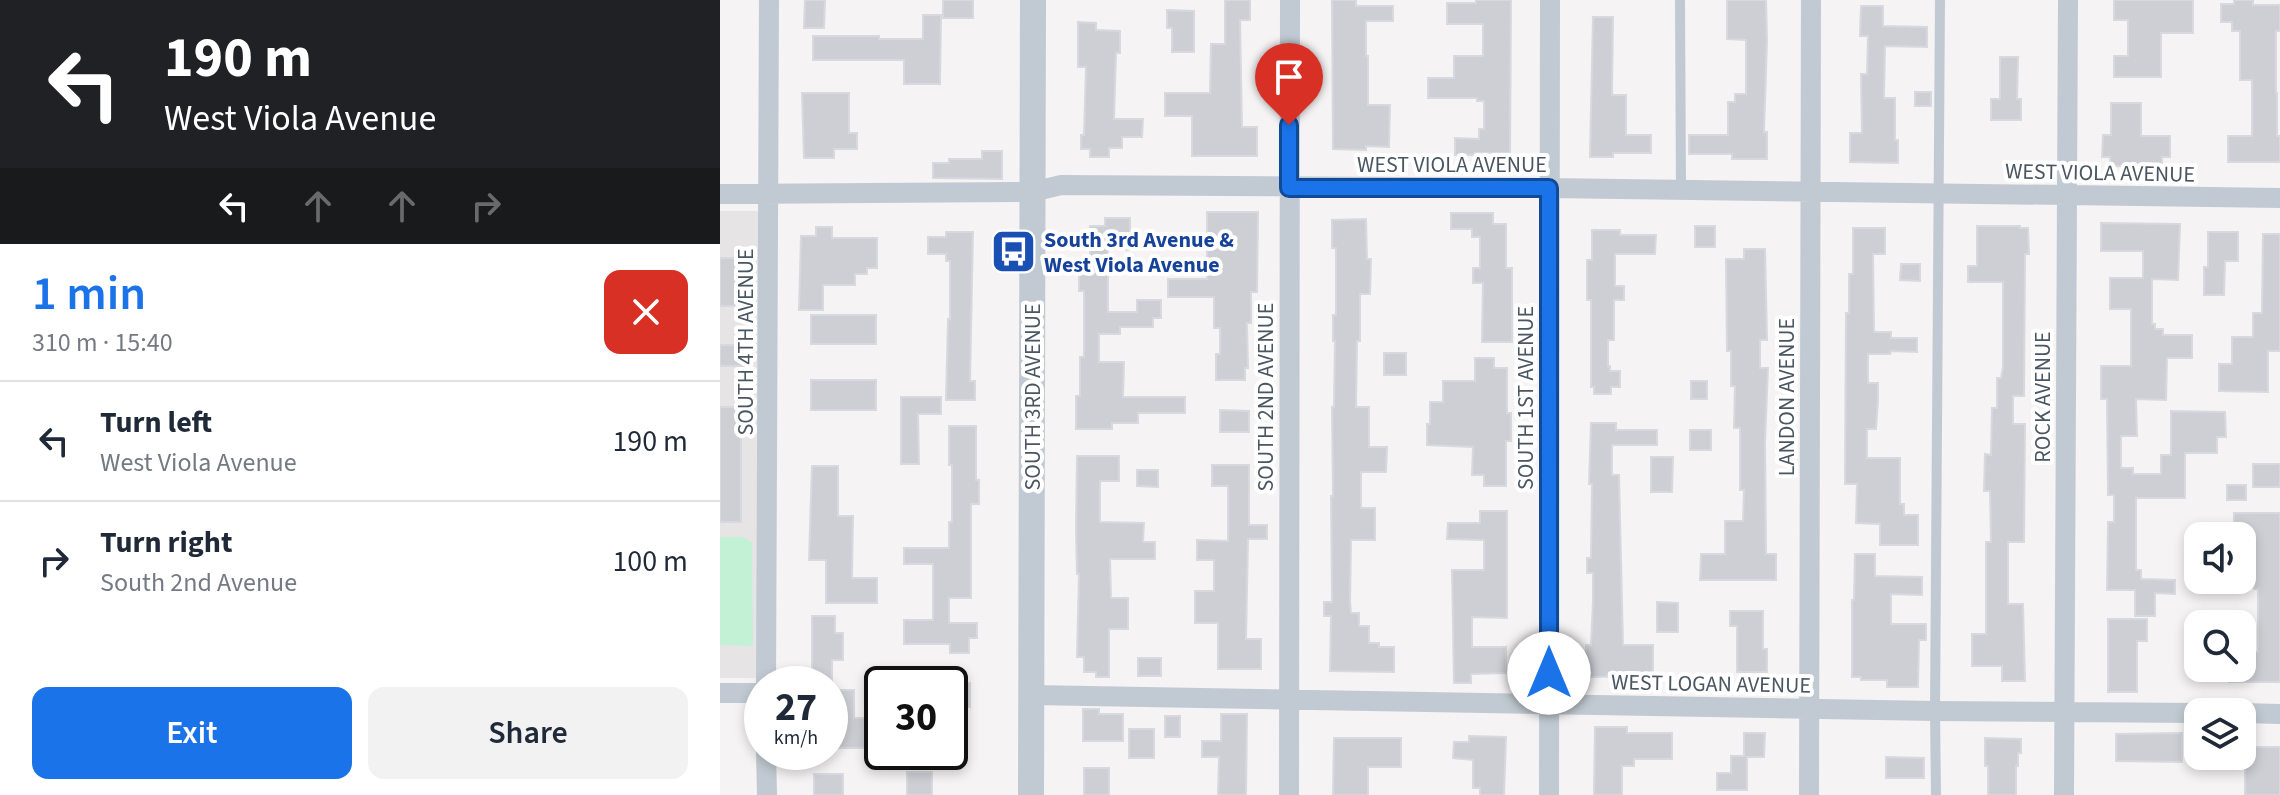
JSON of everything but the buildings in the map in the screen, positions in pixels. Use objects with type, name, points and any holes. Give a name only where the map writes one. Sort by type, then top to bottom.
[{"type":"street","name":"SOUTH 4TH AVENUE","points":[[766,666],[769,0]]},
{"type":"street","name":"SOUTH 3RD AVENUE","points":[[1031,795],[1033,0]]},
{"type":"street","name":"SOUTH 2ND AVENUE","points":[[1289,795],[1290,0]]},
{"type":"street","name":"SOUTH 1ST AVENUE","points":[[1549,795],[1550,0]]},
{"type":"street","name":"LANDON AVENUE","points":[[1809,795],[1811,0]]},
{"type":"street","name":"ROCK AVENUE","points":[[2064,795],[2068,0]]},
{"type":"street","name":"WEST VIOLA AVENUE","points":[[720,194],[1032,192],[1061,185],[2280,198]]},
{"type":"street","points":[[720,693],[744,693]]},
{"type":"street","name":"WEST LOGAN AVENUE","points":[[1032,695],[2184,713]]},
{"type":"street","points":[[2256,713],[2280,714]]},
{"type":"street","points":[[766,770],[767,795]]},
{"type":"lane","points":[[1680,0],[1681,190]]},
{"type":"lane","points":[[1936,795],[1940,0]]},
{"type":"shaded area","points":[[720,211],[759,211],[759,666],[744,666],[744,678],[720,678]]},
{"type":"green space","points":[[720,537],[743,537],[752,542],[753,646],[720,645]]},
{"type":"place","name":"South 3rd Avenue & West Viola Avenue","points":[[1013,252]]},
{"type":"route","points":[[1289,125],[1289,188],[1549,188],[1549,673]]}]
